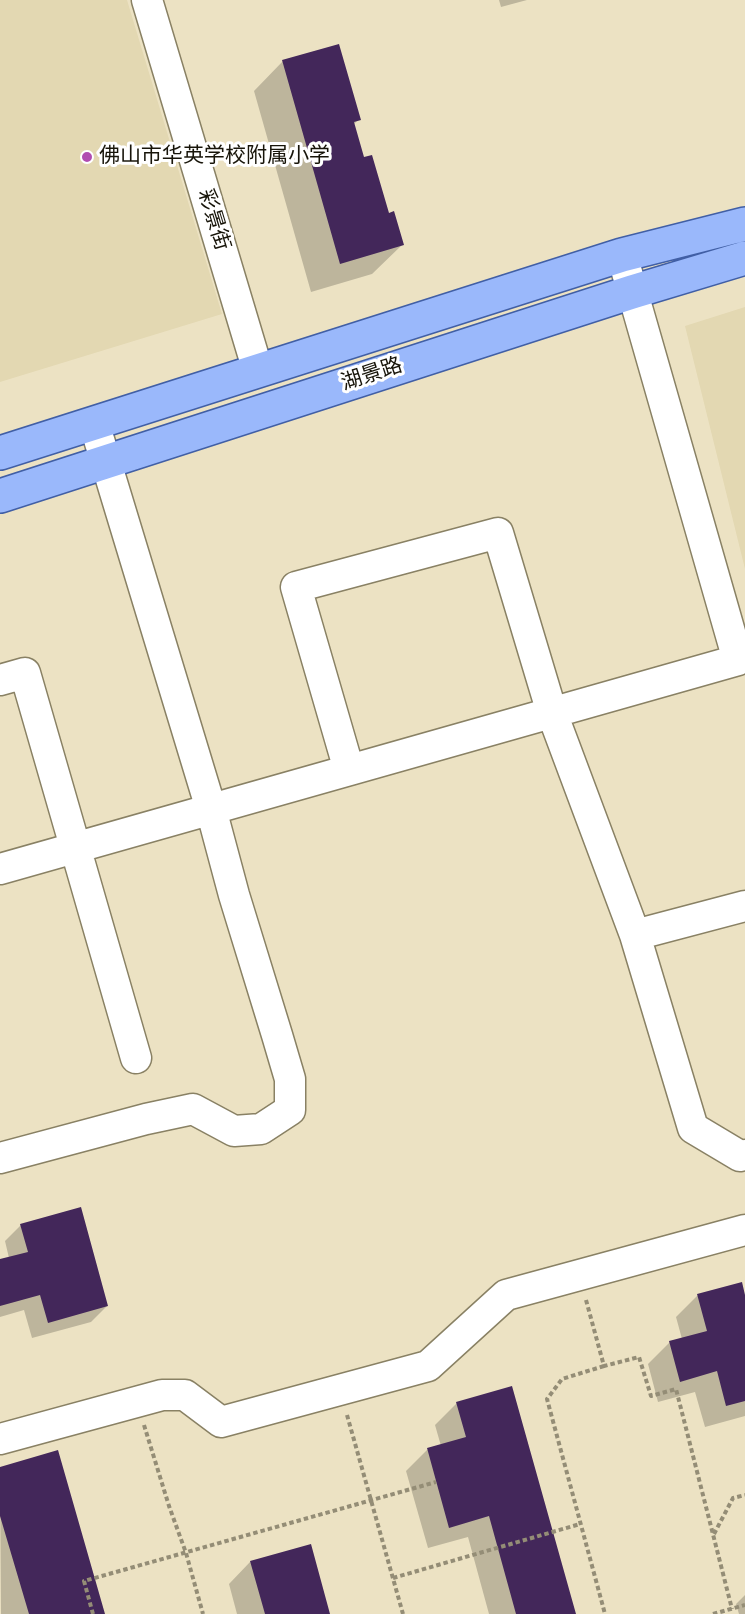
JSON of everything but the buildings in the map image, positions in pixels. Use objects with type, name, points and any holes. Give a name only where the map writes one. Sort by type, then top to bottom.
[{"type":"main road","name":"湖景路","points":[[0,453],[622,255],[745,224]]},
{"type":"main road","name":"湖景路","points":[[0,496],[632,292],[745,258]]},
{"type":"street","name":"彩景街","points":[[147,0],[258,371]]},
{"type":"street","points":[[0,869],[742,660],[622,255]]},
{"type":"street","points":[[0,1158],[193,1108],[234,1131],[261,1129],[291,1110],[290,1079],[234,895],[212,809],[94,423]]},
{"type":"street","points":[[349,770],[296,586],[498,533],[552,713],[635,935],[693,1128],[740,1156],[745,1155]]},
{"type":"street","points":[[0,680],[25,673],[136,1058]]},
{"type":"street","points":[[635,935],[745,906]]},
{"type":"street","points":[[0,1439],[162,1395],[185,1395],[221,1422],[428,1366],[506,1295],[745,1230]]},
{"type":"path","points":[[579,1275],[604,1366]]},
{"type":"path","points":[[605,1614],[547,1399],[562,1379],[639,1357],[651,1396],[676,1389],[732,1608]]},
{"type":"path","points":[[339,1389],[403,1614]]},
{"type":"path","points":[[137,1401],[186,1553],[203,1614]]},
{"type":"path","points":[[93,1614],[84,1581],[436,1482]]},
{"type":"path","points":[[713,1535],[733,1498],[745,1495]]},
{"type":"path","points":[[393,1578],[580,1524]]},
{"type":"path","points":[[713,1614],[745,1605]]},
{"type":"shaded area","name":"佛山市华英学校附属小学","points":[[0,0],[127,0],[222,314],[0,382]]},
{"type":"shaded area","points":[[745,307],[745,569],[685,326]]},
{"type":"place","name":"佛山市华英学校附属小学","points":[[87,157]]}]
